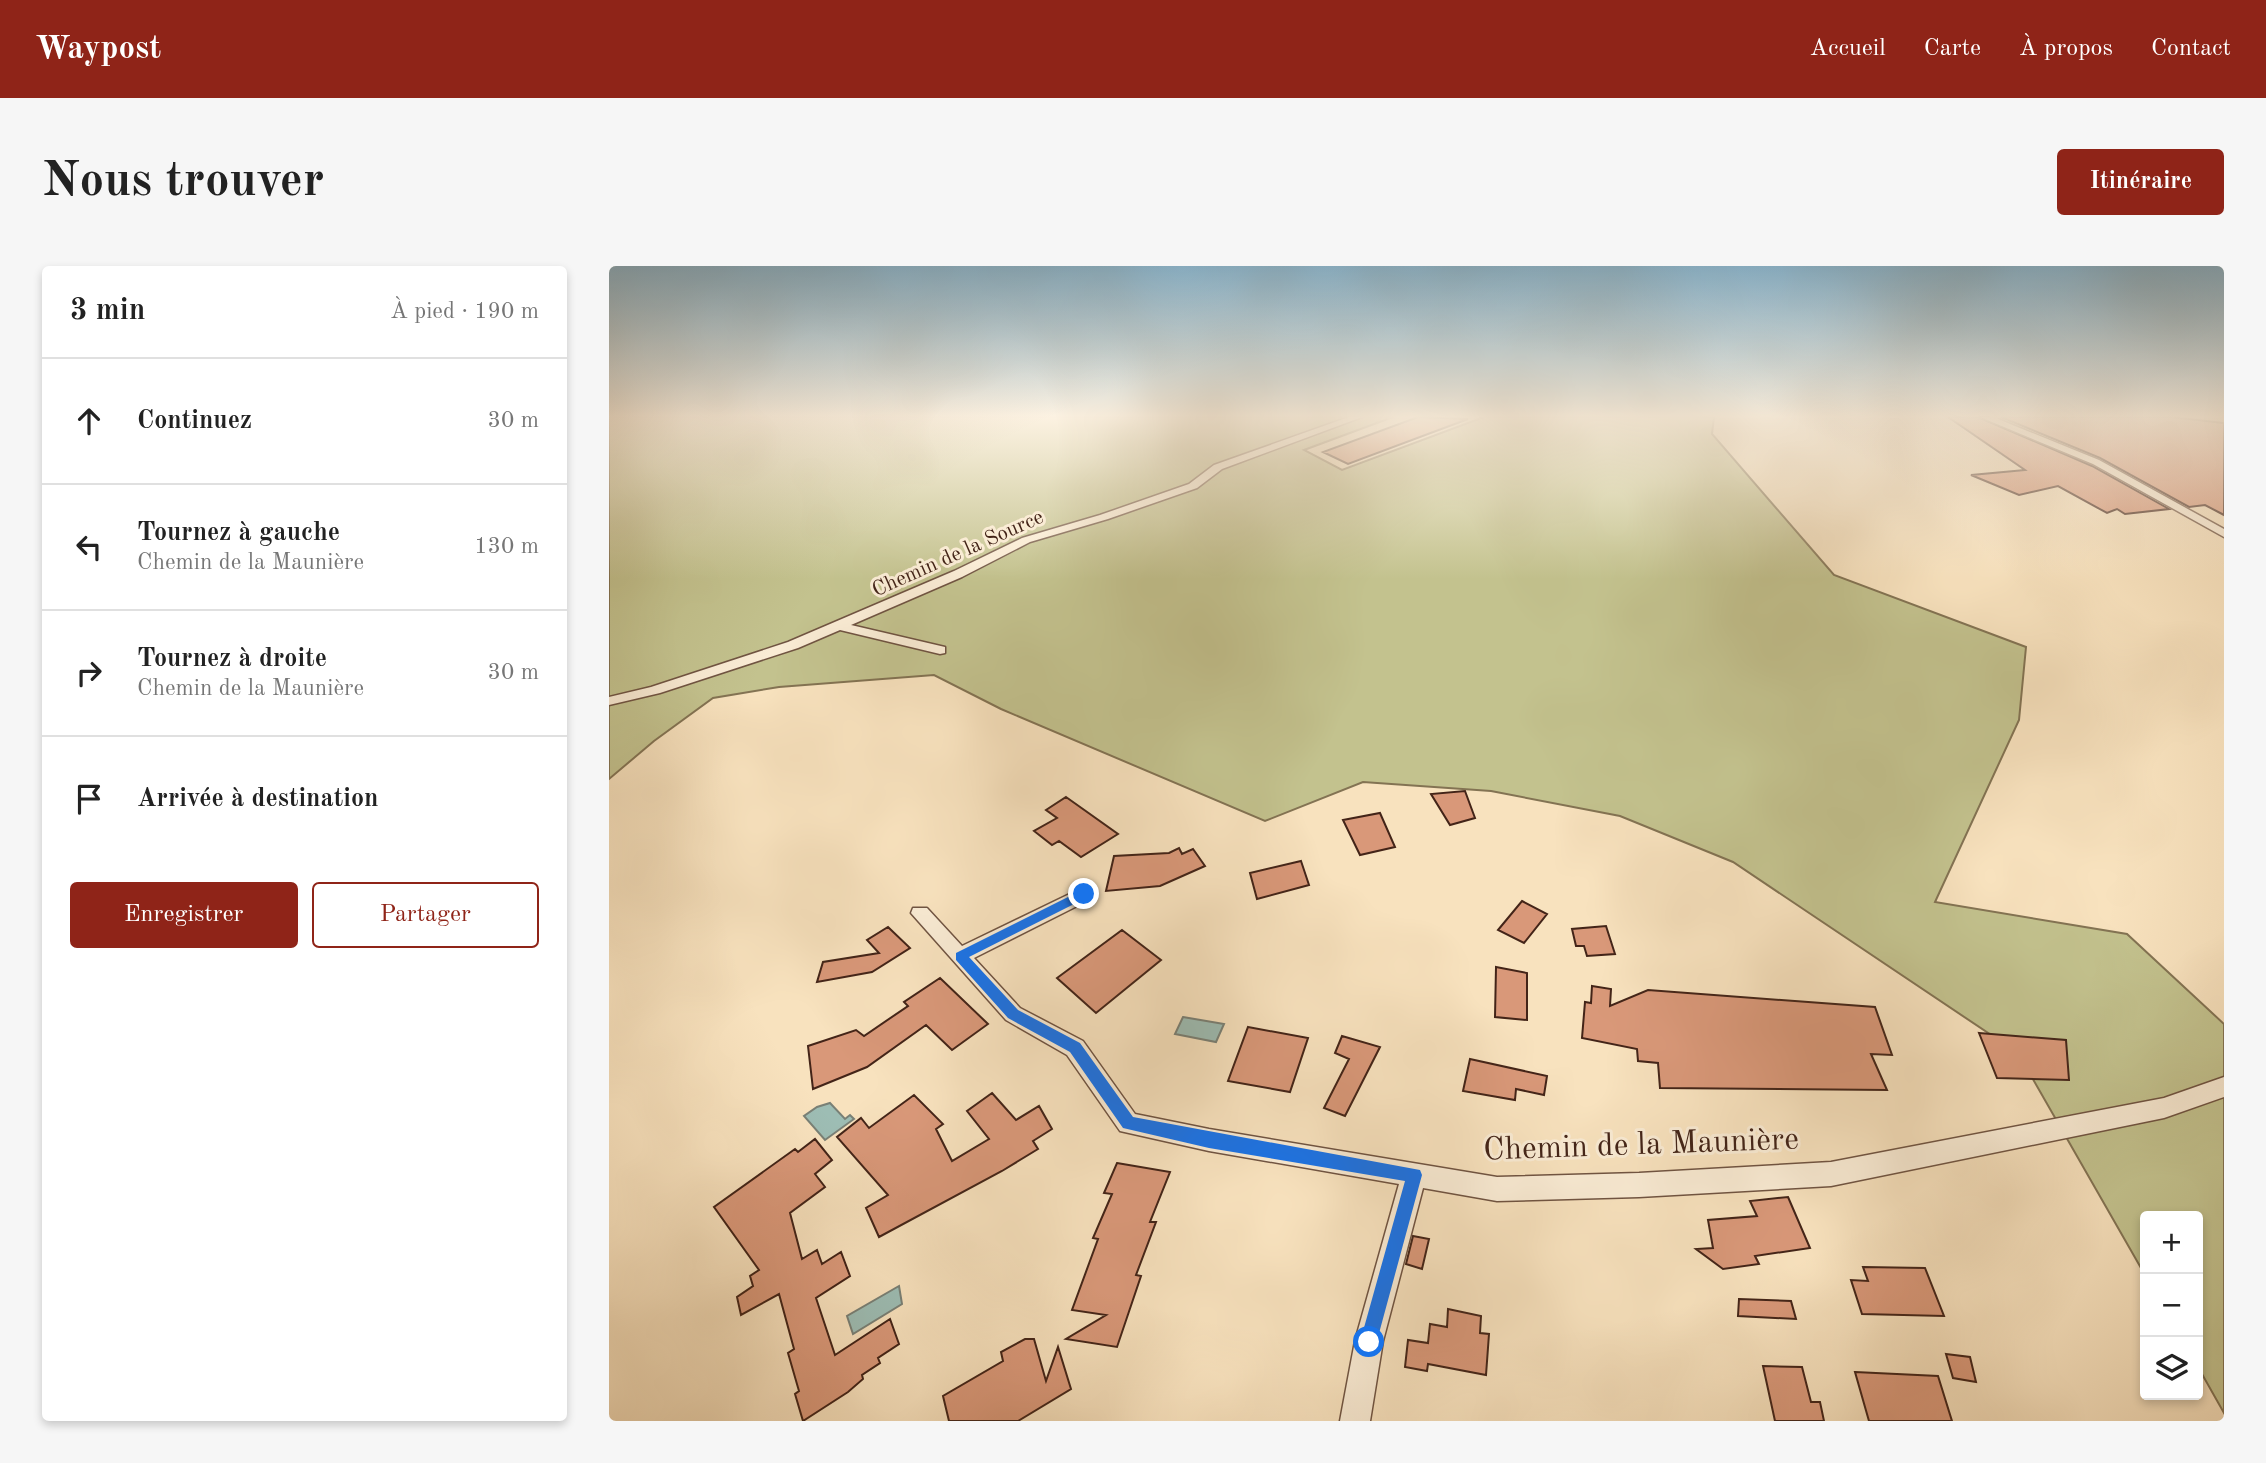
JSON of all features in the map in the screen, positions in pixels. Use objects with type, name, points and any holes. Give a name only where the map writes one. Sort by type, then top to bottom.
[{"type":"street","name":"Chemin de la Source","points":[[609,701],[655,690],[793,645],[841,626],[1025,541],[1104,517],[1193,485],[1213,471]]},
{"type":"street","points":[[2112,471],[2224,534]]},
{"type":"street","points":[[841,626],[940,650]]},
{"type":"street","points":[[960,956],[1084,894]]},
{"type":"street","name":"Chemin de la Maunière","points":[[920,913],[1013,1014],[1075,1048],[1128,1123],[1209,1140],[1497,1189],[1639,1185],[1831,1174],[2164,1108],[2224,1087]]},
{"type":"street","points":[[1355,1421],[1369,1342],[1414,1175]]},
{"type":"shaded area","points":[[609,471],[1744,471],[1834,575],[2026,647],[2019,720],[1935,902],[2127,934],[2224,1024],[2224,1413],[2203,1376],[2203,1211],[2140,1211],[2140,1266],[2018,1053],[1733,862],[1620,816],[1491,791],[1363,782],[1265,821],[1001,709],[934,675],[779,687],[713,698],[654,741],[609,779]]},
{"type":"water","points":[[1183,1017],[1224,1024],[1216,1042],[1175,1034]]},
{"type":"water","points":[[830,1103],[845,1119],[850,1115],[854,1119],[825,1140],[804,1116],[817,1107]]},
{"type":"water","points":[[899,1286],[902,1304],[853,1334],[847,1316]]},
{"type":"building","points":[[2015,471],[2101,471],[2169,509],[2125,514],[2117,509],[2107,513],[2058,486],[2019,495],[1971,475]]},
{"type":"building","points":[[2123,471],[2224,471],[2224,515],[2205,505],[2189,507]]},
{"type":"building","points":[[1465,791],[1475,818],[1450,825],[1431,794]]},
{"type":"building","points":[[1066,797],[1118,834],[1081,857],[1059,841],[1052,845],[1034,831],[1057,818],[1046,810]]},
{"type":"building","points":[[1380,813],[1395,847],[1360,855],[1343,820]]},
{"type":"building","points":[[1179,848],[1182,854],[1193,849],[1205,866],[1160,886],[1106,891],[1114,856],[1169,853]]},
{"type":"building","points":[[1301,861],[1309,885],[1257,899],[1250,873]]},
{"type":"building","points":[[1522,901],[1547,914],[1524,943],[1498,930]]},
{"type":"building","points":[[1606,926],[1615,954],[1587,956],[1584,946],[1576,946],[1572,929]]},
{"type":"building","points":[[888,927],[910,948],[872,972],[817,982],[823,962],[879,953],[867,940]]},
{"type":"building","points":[[1122,930],[1161,960],[1096,1013],[1057,978]]},
{"type":"building","points":[[1496,967],[1527,973],[1527,1020],[1495,1017]]},
{"type":"building","points":[[940,978],[988,1024],[952,1050],[926,1025],[867,1067],[813,1089],[808,1046],[856,1030],[864,1036],[908,1006],[904,1002]]},
{"type":"building","points":[[1592,986],[1611,989],[1610,1006],[1648,990],[1875,1007],[1892,1055],[1871,1054],[1887,1090],[1660,1088],[1658,1063],[1638,1061],[1637,1049],[1582,1038],[1585,1002],[1591,1003]]},
{"type":"building","points":[[1248,1027],[1308,1038],[1290,1092],[1228,1081]]},
{"type":"building","points":[[1979,1033],[2066,1040],[2069,1080],[1997,1078]]},
{"type":"building","points":[[1342,1036],[1380,1047],[1345,1116],[1324,1108],[1349,1059],[1335,1053]]},
{"type":"building","points":[[1470,1059],[1547,1076],[1544,1095],[1516,1089],[1515,1100],[1463,1091]]},
{"type":"building","points":[[992,1093],[1016,1120],[1039,1106],[1052,1129],[1033,1141],[1038,1149],[879,1237],[866,1208],[888,1195],[837,1137],[861,1118],[869,1128],[914,1095],[943,1124],[936,1129],[952,1161],[989,1139],[967,1111]]},
{"type":"building","points":[[815,1139],[832,1160],[815,1174],[825,1187],[790,1213],[802,1259],[817,1250],[822,1264],[841,1252],[850,1276],[816,1298],[835,1355],[890,1319],[899,1344],[878,1358],[880,1363],[862,1375],[863,1379],[848,1392],[803,1421],[795,1394],[799,1391],[788,1353],[794,1349],[779,1294],[741,1315],[737,1297],[753,1286],[750,1276],[759,1270],[714,1207],[795,1149],[798,1152]]},
{"type":"building","points":[[1117,1163],[1170,1172],[1150,1222],[1156,1222],[1136,1275],[1141,1276],[1117,1347],[1066,1339],[1106,1315],[1072,1310],[1098,1239],[1093,1238],[1112,1194],[1104,1193]]},
{"type":"building","points":[[1788,1197],[1810,1248],[1755,1256],[1759,1264],[1723,1269],[1696,1249],[1713,1248],[1708,1220],[1757,1216],[1750,1201]]},
{"type":"building","points":[[1413,1236],[1429,1239],[1422,1269],[1406,1264]]},
{"type":"building","points":[[1863,1267],[1925,1268],[1944,1316],[1862,1314],[1851,1280],[1868,1281]]},
{"type":"building","points":[[1739,1299],[1791,1301],[1796,1319],[1738,1316]]},
{"type":"building","points":[[1448,1309],[1481,1316],[1480,1333],[1489,1334],[1486,1375],[1428,1364],[1427,1371],[1405,1367],[1408,1340],[1428,1343],[1430,1324],[1447,1327]]},
{"type":"building","points":[[1025,1339],[1034,1339],[1046,1381],[1058,1347],[1071,1389],[1018,1421],[949,1421],[943,1396],[1003,1361],[1001,1352]]},
{"type":"building","points":[[1946,1354],[1970,1357],[1976,1382],[1953,1378]]},
{"type":"building","points":[[1763,1366],[1802,1367],[1811,1402],[1820,1402],[1824,1421],[1775,1421]]},
{"type":"building","points":[[1855,1372],[1938,1376],[1952,1421],[1869,1421]]},
{"type":"route","points":[[1084,894],[960,956],[1013,1014],[1075,1048],[1128,1123],[1209,1140],[1414,1175],[1369,1342]]}]
